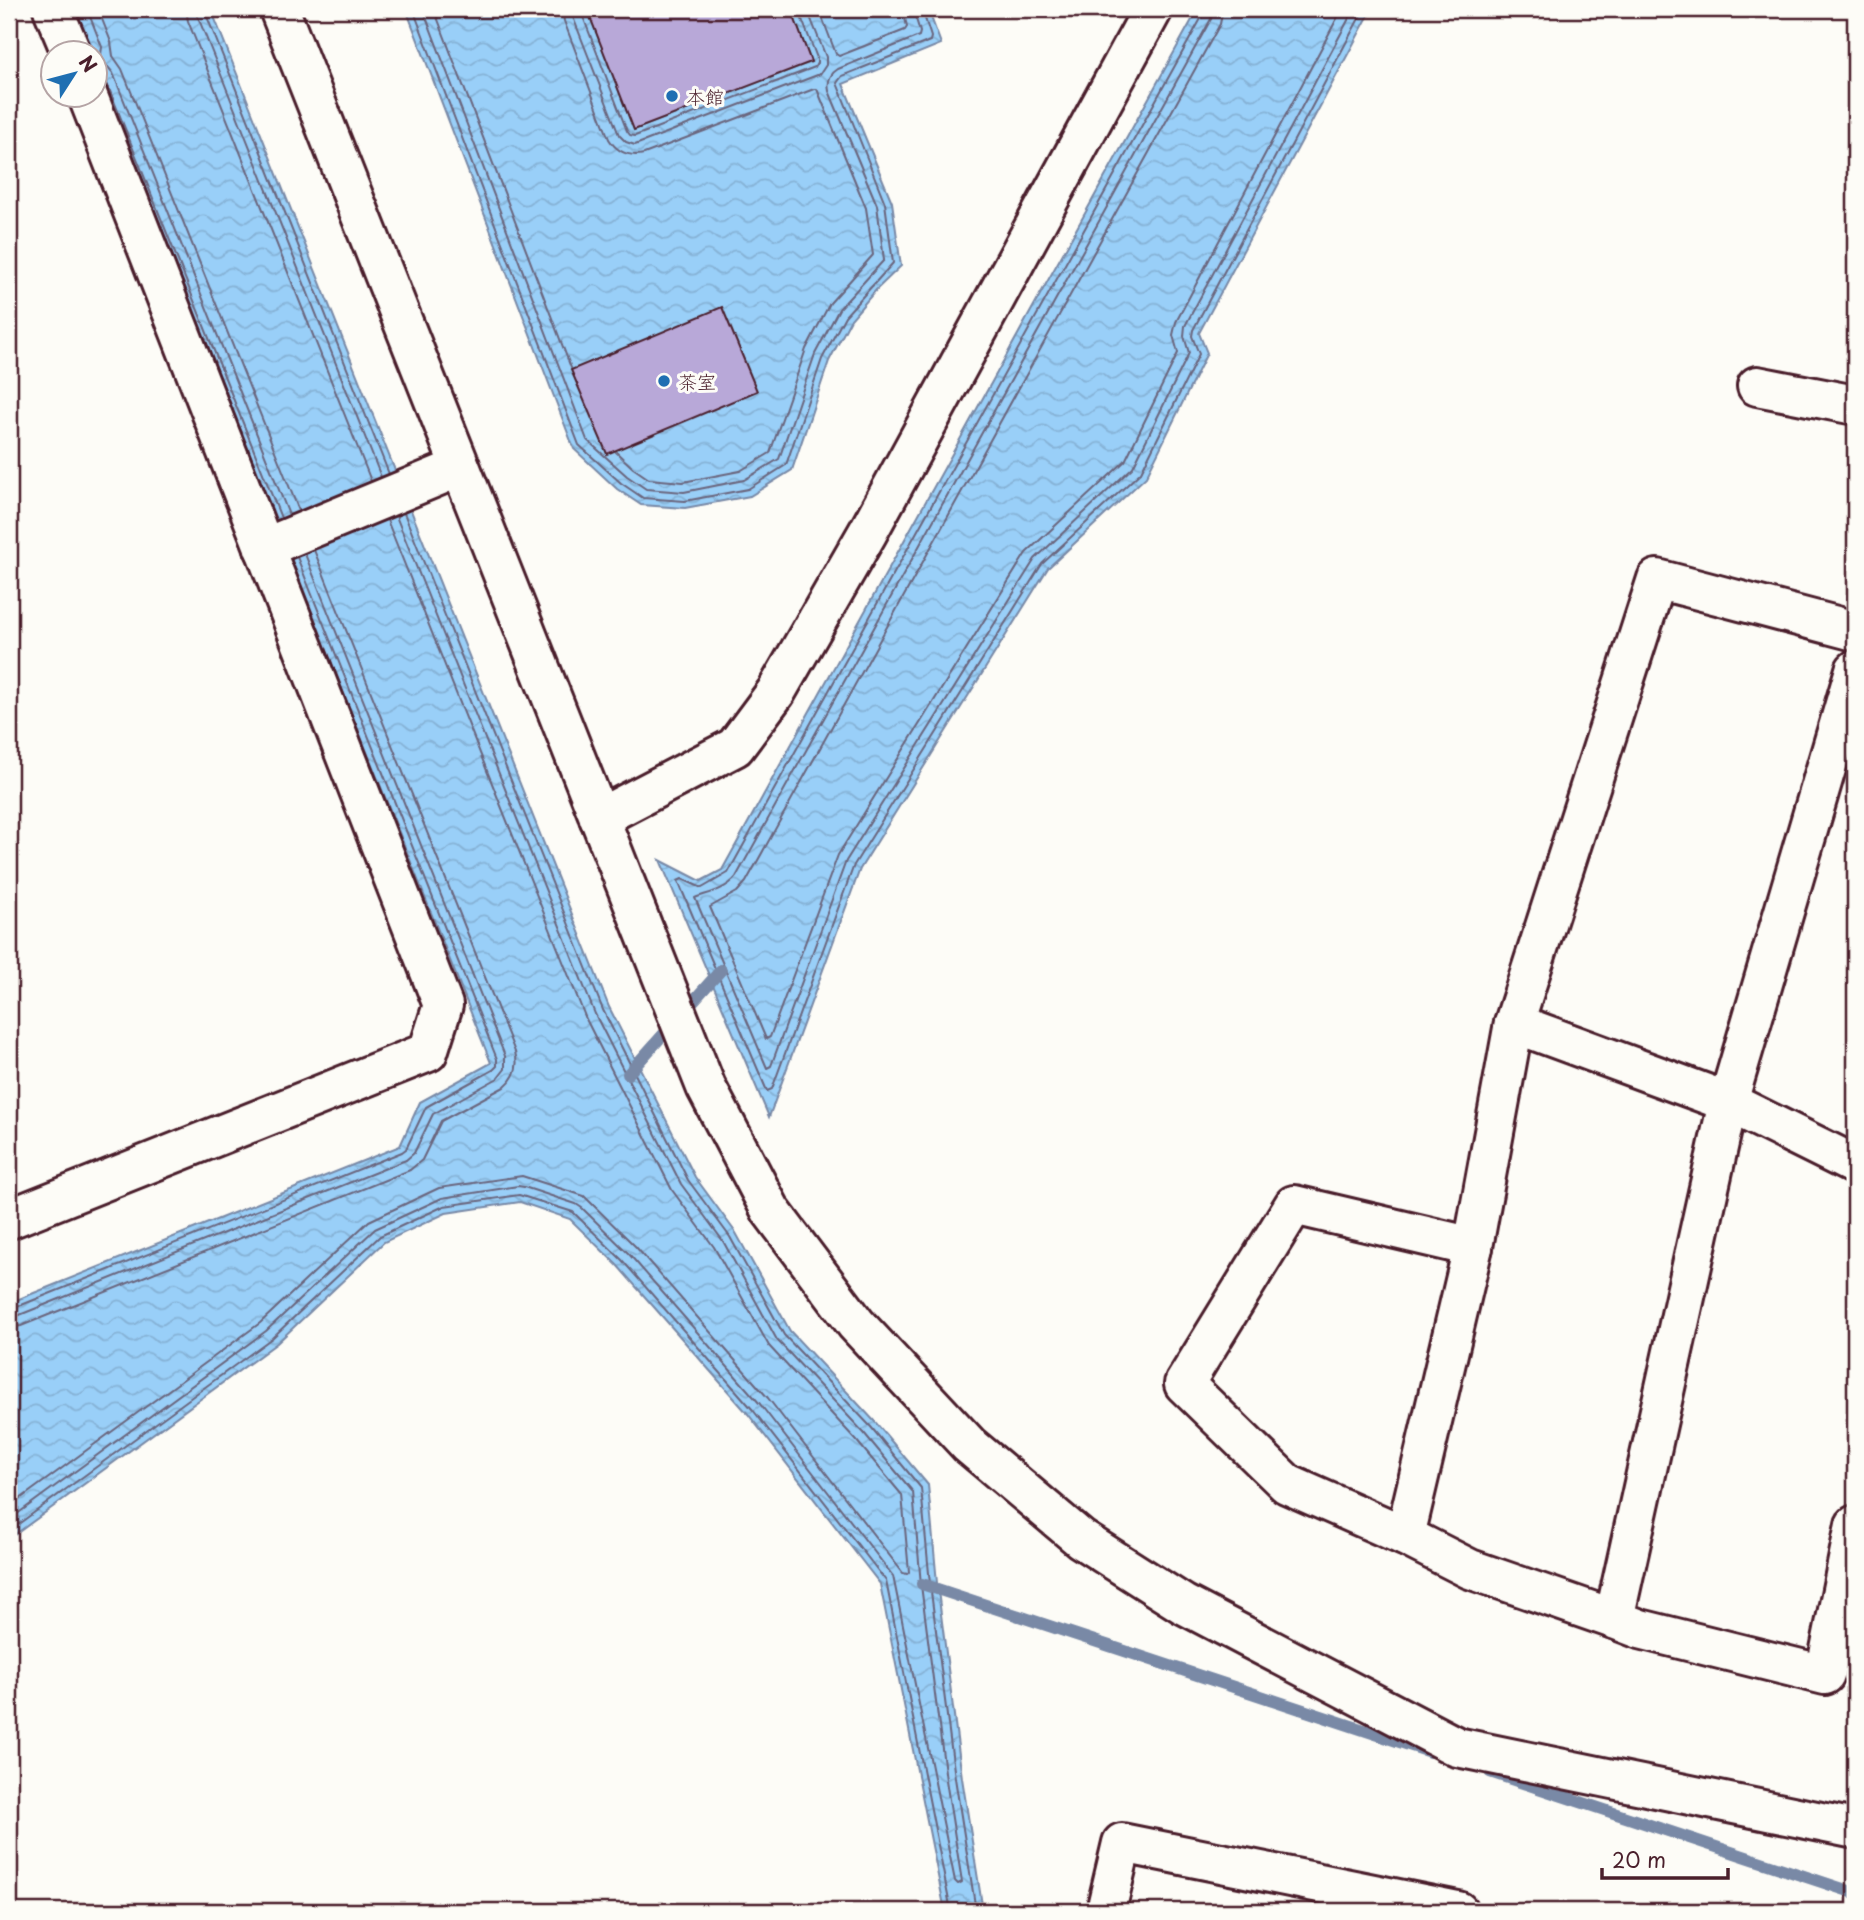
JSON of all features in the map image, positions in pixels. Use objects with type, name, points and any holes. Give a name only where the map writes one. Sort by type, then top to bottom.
[{"type":"street","points":[[53,9],[65,38]]},
{"type":"street","points":[[279,9],[706,1087],[771,1211],[856,1324],[969,1445],[1080,1539],[1183,1604],[1457,1747],[1855,1829]]},
{"type":"street","points":[[599,818],[735,747],[776,692],[868,532],[1153,9]]},
{"type":"street","points":[[9,1219],[428,1052],[443,1005],[92,108]]},
{"type":"street","points":[[1757,386],[1855,405]]},
{"type":"street","points":[[264,548],[460,467]]},
{"type":"street","points":[[1405,1536],[1474,1247],[1514,1023],[1657,579],[1855,631]]},
{"type":"street","points":[[1614,1619],[1728,1102],[1855,670]]},
{"type":"street","points":[[1514,1023],[1728,1102],[1855,1165]]},
{"type":"street","points":[[1474,1247],[1294,1205],[1184,1384],[1287,1484],[1405,1536],[1470,1569],[1640,1629],[1825,1675],[1855,1525]]},
{"type":"street","points":[[1106,1911],[1122,1843],[1458,1911]]},
{"type":"water","points":[[70,9],[211,9],[609,1007],[695,1177],[736,1233],[790,1331],[876,1423],[928,1485],[937,1583],[962,1778],[983,1911],[945,1911],[880,1584],[748,1414],[617,1265],[570,1219],[520,1202],[446,1213],[384,1242],[277,1343],[9,1539],[9,1303],[400,1146],[420,1102],[491,1063],[108,103],[108,38],[81,38]]},
{"type":"water","points":[[406,9],[587,9],[634,130],[811,62],[791,9],[928,9],[941,44],[843,84],[892,202],[901,266],[851,319],[829,361],[792,470],[750,496],[685,508],[641,505],[617,489],[574,449]]},
{"type":"water","points":[[1198,9],[1372,9],[1199,333],[1207,353],[1146,477],[1048,568],[860,869],[769,1117],[660,860],[701,881],[722,870]]},
{"type":"building","name":"本館","points":[[587,9],[791,9],[811,62],[634,130]]},
{"type":"building","name":"茶室","points":[[722,307],[757,391],[607,454],[571,370]]},
{"type":"waterway","points":[[628,1074],[721,970]]},
{"type":"waterway","points":[[922,1584],[1430,1752]]},
{"type":"waterway","points":[[1490,1772],[1855,1893]]},
{"type":"place","name":"本館","points":[[672,96]]},
{"type":"place","name":"茶室","points":[[664,381]]}]
